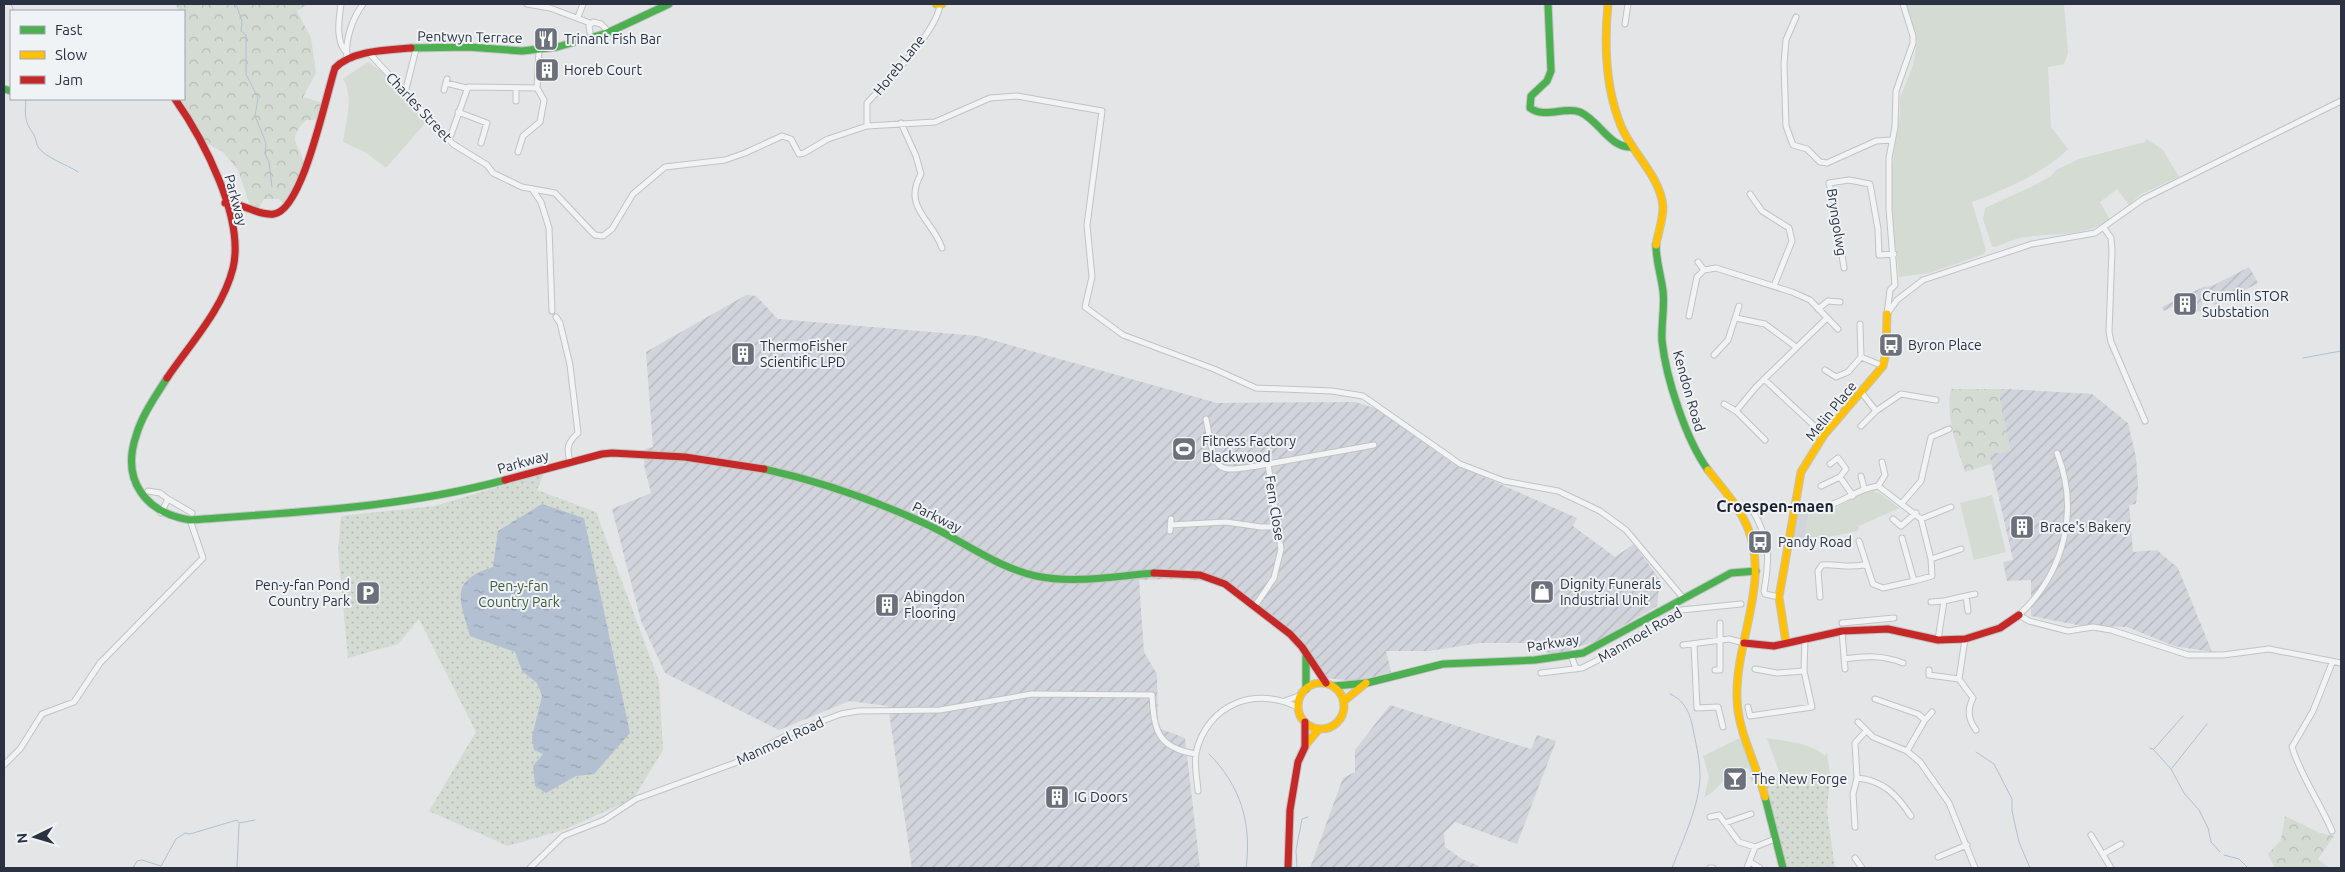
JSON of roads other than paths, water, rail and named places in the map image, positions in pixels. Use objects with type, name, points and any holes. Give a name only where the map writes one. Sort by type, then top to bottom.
[{"type":"street","points":[[341,4],[340,41],[347,56]]},
{"type":"street","points":[[225,203],[236,203],[273,215],[286,209],[300,187],[335,68],[347,56],[353,24],[363,4]]},
{"type":"street","points":[[527,4],[578,17],[590,23],[601,24],[609,32]]},
{"type":"street","points":[[578,17],[583,4]]},
{"type":"street","name":"Pentwyn Terrace","points":[[347,56],[416,49],[469,47],[539,50],[591,39],[633,24],[669,4]]},
{"type":"street","name":"Horeb Lane","points":[[867,126],[867,103],[915,50],[937,14],[939,4]]},
{"type":"street","points":[[1548,4],[1551,71],[1547,81],[1531,96],[1530,108],[1537,113],[1576,110],[1594,121],[1620,146],[1627,149],[1632,147]]},
{"type":"street","name":"Kendon Road","points":[[1608,4],[1605,36],[1613,105],[1632,147],[1651,174],[1662,202],[1662,223],[1656,247],[1663,292],[1663,344],[1669,369],[1690,439],[1700,460],[1733,500],[1747,523],[1752,540],[1756,571],[1752,610],[1744,642],[1737,688],[1738,713],[1744,736],[1760,778],[1783,868]]},
{"type":"street","points":[[1625,24],[1628,4]]},
{"type":"street","points":[[1903,4],[1913,36],[1913,43],[1902,78],[1896,90],[1896,113],[1892,140],[1889,189],[1895,285],[1899,289],[1907,290]]},
{"type":"street","points":[[1796,17],[1786,40],[1784,64],[1786,126],[1793,145],[1806,149],[1820,162],[1827,163],[1876,141],[1892,140]]},
{"type":"street","points":[[590,23],[591,39]]},
{"type":"street","points":[[405,93],[416,49]]},
{"type":"street","points":[[518,152],[523,136],[540,122],[544,100],[537,88],[539,50]]},
{"type":"street","name":"Charles Street","points":[[370,54],[453,144],[487,165],[493,173],[522,187],[555,192],[596,235],[603,236],[612,229],[633,194],[665,167],[725,160],[782,136],[790,139],[799,154],[804,153],[828,139],[867,126]]},
{"type":"street","points":[[444,90],[446,81],[466,88],[475,86],[537,88]]},
{"type":"street","points":[[451,135],[466,88]]},
{"type":"street","points":[[516,88],[516,101]]},
{"type":"street","points":[[867,126],[935,122],[990,98],[1017,96],[1102,111],[1087,225],[1092,276],[1085,308],[1123,335],[1214,369],[1256,388],[1332,391],[1363,396],[1460,464],[1504,481],[1558,491],[1600,511],[1626,530],[1684,599]]},
{"type":"street","name":"Parkway","points":[[176,100],[202,140],[216,172],[234,246],[230,279],[219,301],[146,411],[134,446],[132,470],[135,482],[147,502],[161,513],[191,517],[330,510],[402,502],[477,488],[570,461],[602,454],[623,452],[725,461],[799,476],[859,495],[928,525],[1013,570],[1065,582],[1163,573],[1205,576],[1224,583],[1284,629],[1302,648],[1306,656],[1330,685]]},
{"type":"street","points":[[1887,314],[1907,290],[1923,280],[2032,244],[2095,233],[2143,199],[2341,100]]},
{"type":"street","points":[[458,112],[488,123],[481,143]]},
{"type":"street","points":[[901,123],[916,156],[921,174],[914,186],[914,193],[926,224],[935,234],[942,248]]},
{"type":"street","name":"Bryngolwg","points":[[1844,268],[1834,202],[1829,183],[1849,180],[1870,184],[1878,229],[1879,255],[1894,254]]},
{"type":"street","points":[[532,188],[542,202],[548,228],[552,310]]},
{"type":"street","points":[[1750,194],[1762,211],[1789,228],[1792,241],[1774,286]]},
{"type":"street","points":[[2104,228],[2111,238],[2112,250],[2109,332],[2111,342],[2145,422]]},
{"type":"street","points":[[1698,262],[1704,270]]},
{"type":"street","points":[[1689,316],[1697,277],[1704,270],[1716,268],[1774,286],[1810,300],[1838,328]]},
{"type":"street","points":[[1861,357],[1883,366],[1886,353],[1890,290],[1895,285]]},
{"type":"street","points":[[1818,308],[1828,301],[1840,302]]},
{"type":"street","points":[[1714,355],[1728,340],[1739,306]]},
{"type":"street","points":[[556,318],[560,323],[570,365],[578,433],[569,441],[567,448],[570,461]]},
{"type":"street","points":[[1736,318],[1765,324],[1796,348]]},
{"type":"street","points":[[1736,411],[1764,379],[1828,318]]},
{"type":"street","points":[[1825,370],[1836,377],[1848,372],[1861,357],[1860,324]]},
{"type":"street","name":"Melin Place","points":[[1786,643],[1779,598],[1801,472],[1824,435],[1862,393],[1883,366]]},
{"type":"street","points":[[1764,379],[1824,435]]},
{"type":"street","points":[[1862,393],[1876,411]]},
{"type":"street","points":[[1861,426],[1876,411],[1901,394],[1936,400]]},
{"type":"street","points":[[1724,404],[1736,411],[1766,440]]},
{"type":"street","name":"Fern Close","points":[[1206,419],[1214,457],[1220,467],[1230,470],[1374,445]]},
{"type":"street","points":[[1902,503],[1921,481],[1931,437],[1949,429]]},
{"type":"street","points":[[1851,626],[1888,629],[1938,640],[1965,639],[2000,628],[2019,615],[2035,600],[2062,553],[2068,521],[2066,488],[2057,453]]},
{"type":"street","points":[[1821,486],[1840,477],[1846,469],[1838,458],[1830,464]]},
{"type":"street","points":[[1878,486],[1884,475],[1882,462]]},
{"type":"street","name":"Fern Close","points":[[1255,606],[1274,578],[1281,549],[1268,464]]},
{"type":"street","points":[[1861,476],[1864,488]]},
{"type":"street","points":[[1840,477],[1853,496]]},
{"type":"street","points":[[1795,504],[1825,507],[1853,496],[1864,488],[1878,486],[1916,513],[1921,519],[1931,558],[1932,576],[1883,588],[1877,587],[1873,584],[1859,542]]},
{"type":"street","points":[[4,764],[20,749],[42,714],[74,702],[100,663],[203,558],[191,517],[160,493],[148,490]]},
{"type":"street","points":[[161,513],[168,499]]},
{"type":"street","points":[[1921,519],[1951,507]]},
{"type":"street","points":[[1753,511],[1767,541],[1769,562],[1764,591],[1765,594],[1779,598]]},
{"type":"street","points":[[1893,520],[1901,526],[1916,513]]},
{"type":"street","points":[[1170,525],[1226,522],[1261,527],[1279,527]]},
{"type":"street","points":[[1902,538],[1914,581]]},
{"type":"street","points":[[1931,558],[1960,549]]},
{"type":"street","points":[[1819,559],[1822,565]]},
{"type":"street","points":[[1822,565],[1832,564],[1848,568],[1866,566]]},
{"type":"street","points":[[1820,597],[1818,571],[1822,565]]},
{"type":"street","name":"Parkway","points":[[1367,683],[1442,664],[1535,660],[1584,653],[1731,573],[1756,571]]},
{"type":"street","points":[[1931,602],[1974,594]]},
{"type":"street","points":[[1966,596],[1968,611]]},
{"type":"street","points":[[1938,640],[1944,601]]},
{"type":"street","name":"Manmoel Road","points":[[1541,673],[1576,669],[1596,661],[1681,610],[1741,604]]},
{"type":"street","points":[[2019,615],[2029,622],[2068,631],[2093,627],[2111,630],[2188,655],[2223,655],[2269,649],[2332,663],[2341,663]]},
{"type":"street","points":[[1886,618],[1888,629]]},
{"type":"street","points":[[1683,645],[1729,639],[1774,646],[1805,639],[1842,627],[1894,618]]},
{"type":"street","points":[[1715,670],[1720,670],[1720,623]]},
{"type":"street","points":[[1842,627],[1845,669]]},
{"type":"street","points":[[1748,707],[1749,718],[1815,707],[1804,671],[1805,639]]},
{"type":"street","points":[[1959,679],[1965,639]]},
{"type":"street","points":[[1694,644],[1697,708],[1718,706],[1722,727]]},
{"type":"street","points":[[1571,655],[1576,669]]},
{"type":"street","points":[[1299,708],[1303,692],[1306,656]]},
{"type":"street","points":[[1844,659],[1868,656],[1888,657],[1903,663]]},
{"type":"street","points":[[2332,663],[2313,711],[2292,747],[2301,771],[2323,808],[2332,831]]},
{"type":"street","points":[[1754,669],[1777,673],[1804,671]]},
{"type":"street","points":[[1929,673],[1959,679],[1973,698],[1968,708],[1970,721],[1976,730]]},
{"type":"street","points":[[1285,700],[1319,683],[1330,685],[1367,683]]},
{"type":"street","points":[[1344,701],[1367,683]]},
{"type":"street","points":[[1305,722],[1319,729],[1332,727],[1340,720],[1344,701],[1330,685]]},
{"type":"street","name":"Manmoel Road","points":[[530,868],[563,836],[604,820],[636,799],[735,763],[812,724],[858,710],[940,710],[1032,694],[1152,695],[1154,721],[1160,736],[1177,751],[1196,754]]},
{"type":"street","points":[[1198,791],[1196,754],[1212,719],[1241,700],[1266,698],[1285,700],[1299,708],[1305,722],[1305,747]]},
{"type":"street","points":[[1875,699],[1885,699],[1918,714],[1925,720]]},
{"type":"street","points":[[1907,751],[1925,720],[1932,712]]},
{"type":"street","points":[[1858,722],[1866,731],[1882,742],[1907,751],[1920,762],[1939,787],[1958,820],[1975,868]]},
{"type":"street","points":[[1288,868],[1290,810],[1298,762],[1305,747],[1319,729]]},
{"type":"street","points":[[1855,827],[1853,794],[1856,778],[1855,743],[1866,731]]},
{"type":"street","points":[[1856,778],[1868,779],[1887,788],[1895,794],[1911,816]]},
{"type":"street","points":[[1725,823],[1751,814]]},
{"type":"street","points":[[1710,817],[1719,815],[1740,842],[1755,847],[1775,839]]},
{"type":"street","points":[[2091,835],[2110,868]]},
{"type":"street","points":[[2103,854],[2121,844]]},
{"type":"street","points":[[1938,857],[1967,845]]},
{"type":"street","points":[[1747,868],[1755,847]]},
{"type":"street","points":[[1855,858],[1862,868]]},
{"type":"street","points":[[1750,862],[1760,868]]},
{"type":"water","points":[[542,504],[584,518],[630,733],[594,774],[576,776],[546,793],[535,786],[533,766],[543,754],[534,750],[532,737],[542,696],[537,683],[522,671],[515,652],[470,636],[461,602],[463,585],[479,573],[493,567],[498,531]]},
{"type":"waterway","points":[[11,4],[14,10]]},
{"type":"waterway","points":[[236,4],[242,21],[241,31],[246,35],[246,74],[258,98],[255,116],[266,143],[265,154],[269,162],[272,187]]},
{"type":"waterway","points":[[26,100],[25,110],[28,126],[35,136],[38,147],[41,151],[78,172]]},
{"type":"waterway","points":[[2303,358],[2341,351]]},
{"type":"waterway","points":[[1670,694],[1684,705],[1690,716],[1700,776],[1694,811],[1672,868]]},
{"type":"waterway","points":[[2154,749],[2183,716]]},
{"type":"waterway","points":[[2172,768],[2207,724]]},
{"type":"waterway","points":[[2150,748],[2171,769],[2184,793],[2199,810],[2208,828],[2211,842],[2220,852]]},
{"type":"waterway","points":[[1976,752],[1994,764],[2012,799],[2012,811],[2019,842],[2030,868]]},
{"type":"waterway","points":[[1209,754],[1229,779],[1242,806],[1247,836],[1246,868]]},
{"type":"waterway","points":[[1297,868],[1296,850],[1302,819],[1308,817]]},
{"type":"waterway","points":[[133,868],[137,861],[142,860],[161,866],[176,839],[185,833],[190,834],[237,820],[239,823],[255,820]]},
{"type":"waterway","points":[[237,868],[239,824]]},
{"type":"waterway","points":[[2224,855],[2239,859],[2248,868]]},
{"type":"place","name":"Trinant Fish Bar","points":[[546,39]]},
{"type":"place","name":"Horeb Court","points":[[547,70]]},
{"type":"place","name":"Crumlin STOR Substation","points":[[2185,304]]},
{"type":"place","name":"Byron Place","points":[[1891,345]]},
{"type":"place","name":"ThermoFisher Scientific LPD","points":[[743,354]]},
{"type":"place","name":"Fitness Factory Blackwood","points":[[1184,449]]},
{"type":"place","name":"Brace's Bakery","points":[[2022,527]]},
{"type":"place","name":"Pandy Road","points":[[1760,542]]},
{"type":"place","name":"Dignity Funerals Industrial Unit","points":[[1542,592]]},
{"type":"place","name":"Pen-y-fan Pond Country Park","points":[[368,593]]},
{"type":"place","name":"Abingdon Flooring","points":[[887,605]]},
{"type":"place","name":"The New Forge","points":[[1735,779]]},
{"type":"place","name":"IG Doors","points":[[1057,797]]},
{"type":"district","name":"Croespen-maen","points":[[1775,506]]},
{"type":"park label","name":"Pen-y-fan Country Park","points":[[519,594]]}]
